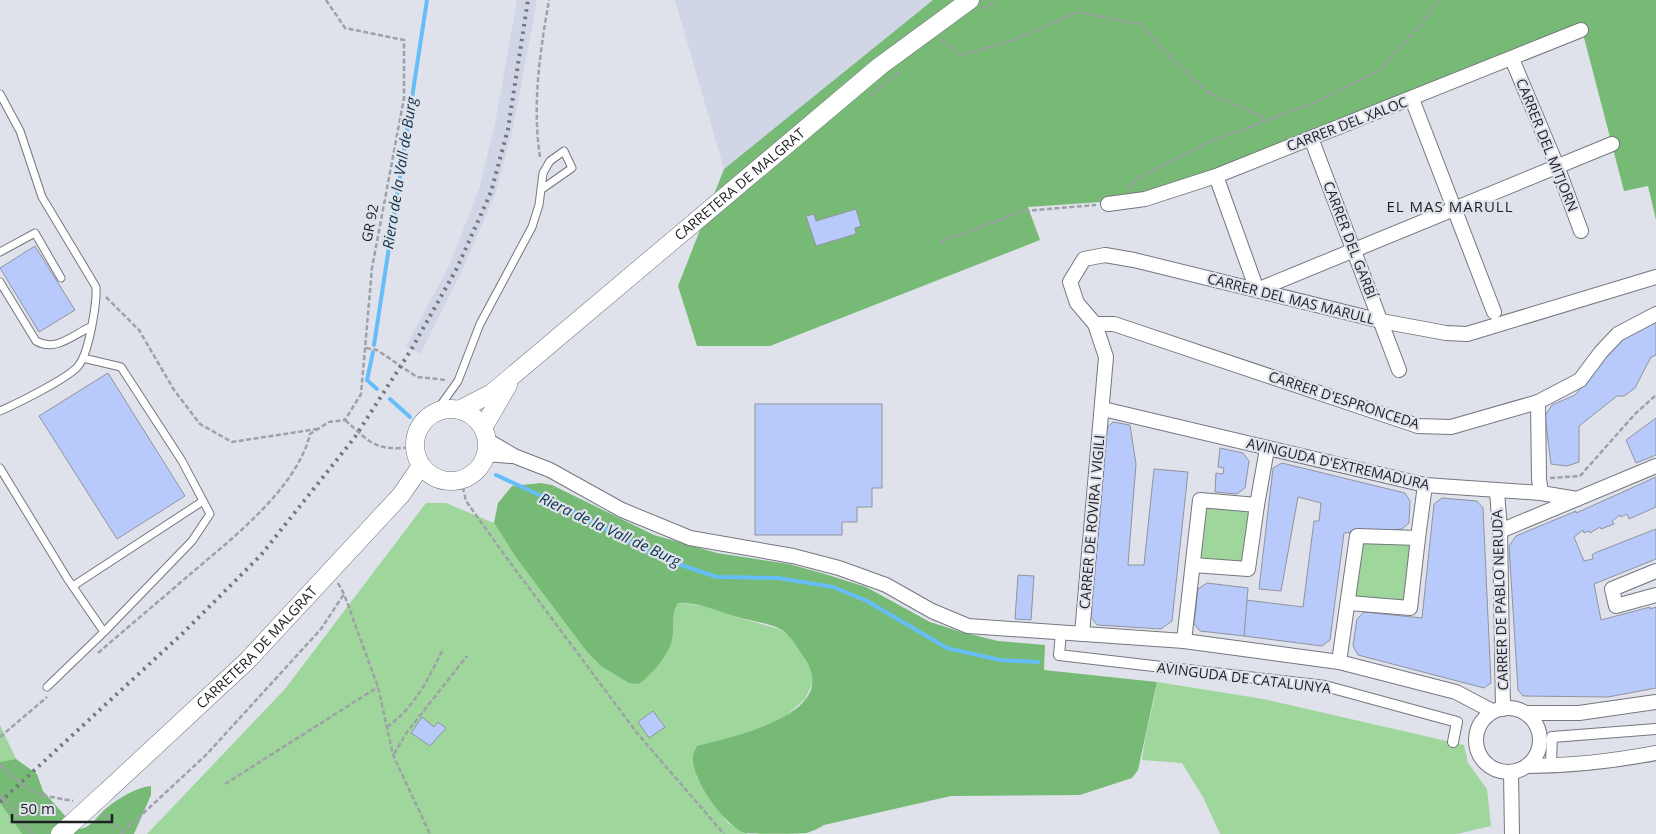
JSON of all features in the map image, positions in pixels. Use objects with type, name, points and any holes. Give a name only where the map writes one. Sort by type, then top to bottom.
[{"type":"street","name":"CARRETERA DE MALGRAT","points":[[459,410],[492,393],[880,66],[975,6]]},
{"type":"street","name":"CARRER DEL XALOC","points":[[1108,204],[1145,199],[1216,176],[1582,30]]},
{"type":"street","name":"CARRER DEL MITJORN","points":[[1512,59],[1557,166],[1581,231]]},
{"type":"street","points":[[1412,99],[1494,312]]},
{"type":"street","name":"CARRER DEL GARBÍ","points":[[1311,138],[1399,370]]},
{"type":"street","points":[[1216,176],[1257,290],[1612,144]]},
{"type":"street","name":"CARRER DEL MAS MARULL","points":[[1102,410],[1106,357],[1095,324],[1078,303],[1070,282],[1084,259],[1105,255],[1134,260],[1381,321],[1446,333],[1467,334],[1656,277]]},
{"type":"street","name":"CARRER D'ESPRONCEDA","points":[[1095,324],[1114,324],[1418,426],[1451,427],[1538,402],[1580,380],[1601,352],[1618,334],[1656,314]]},
{"type":"street","name":"CARRETERA DE MALGRAT","points":[[486,441],[514,375]]},
{"type":"street","points":[[1538,402],[1539,479],[1542,493]]},
{"type":"street","points":[[447,409],[459,410],[471,415],[486,441],[479,468],[461,480],[448,482],[435,478],[420,466],[414,447],[416,434],[421,424],[435,412],[447,409]]},
{"type":"street","name":"AVINGUDA D'EXTREMADURA","points":[[1102,410],[1425,485],[1542,493],[1577,499]]},
{"type":"street","name":"CARRER DE ROVIRA I VIGILI","points":[[1082,634],[1102,410]]},
{"type":"street","name":"AVINGUDA DE CATALUNYA","points":[[486,441],[514,456],[550,470],[622,510],[690,538],[793,556],[839,568],[886,586],[932,611],[968,626],[1184,642],[1339,662],[1456,692],[1498,710]]},
{"type":"street","points":[[1193,565],[1248,569],[1267,449]]},
{"type":"street","name":"CARRETERA DE MALGRAT","points":[[60,834],[247,660],[401,495],[420,466]]},
{"type":"street","points":[[1500,530],[1656,466]]},
{"type":"street","name":"CARRETERA DE MALGRAT","points":[[401,495],[435,478]]},
{"type":"street","points":[[1349,603],[1410,608],[1425,485]]},
{"type":"street","name":"CARRER DE PABLO NERUDA","points":[[1497,491],[1500,530],[1498,710]]},
{"type":"street","points":[[1184,642],[1200,500],[1257,505]]},
{"type":"street","points":[[1339,662],[1349,603],[1357,536],[1418,538]]},
{"type":"street","points":[[1656,571],[1612,589],[1616,606],[1656,595]]},
{"type":"street","name":"AVINGUDA DE CATALUNYA","points":[[1061,633],[1059,655],[1325,686],[1457,722],[1453,742]]},
{"type":"street","points":[[1656,702],[1579,713],[1528,713],[1512,708],[1498,710],[1482,720],[1477,728],[1475,740],[1479,754],[1487,764],[1502,772],[1511,772],[1527,766],[1549,766],[1626,759],[1656,752]]},
{"type":"street","points":[[1527,766],[1537,754],[1540,738],[1537,726],[1528,713]]},
{"type":"street","points":[[1549,766],[1551,762],[1552,737],[1656,729]]},
{"type":"street","points":[[1511,772],[1512,834]]},
{"type":"lane","points":[[0,94],[20,131],[42,197],[96,287],[96,301],[79,366],[41,390],[0,411]]},
{"type":"lane","points":[[435,412],[458,381],[480,324],[532,227],[542,189],[543,173],[550,161],[564,151],[572,168],[542,189]]},
{"type":"lane","points":[[0,252],[35,232],[61,278]]},
{"type":"lane","points":[[0,282],[36,341],[45,346],[57,344],[90,327]]},
{"type":"lane","points":[[50,689],[192,541],[210,514],[182,461],[121,367],[82,358]]},
{"type":"lane","points":[[0,468],[73,586],[104,632]]},
{"type":"lane","points":[[73,586],[203,501]]},
{"type":"path","name":"GR 92","points":[[326,0],[345,28],[404,40],[404,98],[372,268],[361,394],[344,420]]},
{"type":"path","points":[[543,173],[537,135],[536,83],[549,0]]},
{"type":"path","points":[[975,6],[996,0]]},
{"type":"path","points":[[940,242],[1024,211],[1108,204],[1140,177],[1209,142],[1316,102],[1380,70],[1421,24],[1439,0]]},
{"type":"path","points":[[934,45],[941,39],[959,56],[1014,40],[1078,12],[1140,24],[1176,63],[1209,93],[1267,120]]},
{"type":"path","points":[[865,100],[903,69]]},
{"type":"path","points":[[96,287],[139,330],[174,390],[200,424],[232,442],[319,428]]},
{"type":"path","points":[[366,348],[377,350],[417,377],[458,381]]},
{"type":"path","points":[[1539,479],[1580,476],[1635,414],[1656,395]]},
{"type":"path","points":[[91,659],[250,523],[284,483],[307,447],[310,434],[319,428],[329,422],[344,420],[373,446],[414,447]]},
{"type":"path","points":[[461,480],[466,501],[506,557],[637,733],[724,834]]},
{"type":"path","points":[[338,583],[344,594],[378,687],[394,755],[430,834]]},
{"type":"path","points":[[99,812],[107,815],[122,833],[206,755],[321,629],[344,594]]},
{"type":"path","points":[[387,727],[401,717],[425,686],[442,651]]},
{"type":"path","points":[[394,755],[407,732],[466,656]]},
{"type":"path","points":[[225,784],[378,687]]},
{"type":"path","points":[[0,738],[50,689]]},
{"type":"path","points":[[0,765],[28,788],[41,795],[75,802]]},
{"type":"path","points":[[0,796],[33,834]]},
{"type":"shaded area","points":[[517,0],[537,0],[513,128],[495,195],[461,273],[420,354],[406,346],[449,266],[479,189],[495,124]]},
{"type":"shaded area","points":[[675,0],[933,0],[724,169]]},
{"type":"green space","points":[[933,0],[1656,0],[1656,220],[1648,186],[1624,191],[1582,30],[1145,199],[1028,207],[1040,240],[770,346],[697,346],[678,286],[724,169]]},
{"type":"green space","points":[[541,483],[552,485],[654,535],[717,553],[789,564],[825,574],[866,587],[930,622],[961,632],[998,641],[1045,645],[1044,670],[1157,682],[1138,770],[1132,778],[1080,795],[951,796],[824,825],[807,833],[745,833],[737,829],[719,812],[703,789],[697,777],[693,754],[697,746],[756,729],[778,720],[796,709],[809,695],[812,678],[805,659],[790,637],[778,628],[702,606],[678,603],[673,616],[673,635],[670,646],[659,664],[644,680],[639,684],[629,683],[601,666],[587,652],[517,559],[494,523],[498,503],[512,486]]},
{"type":"green space","points":[[1204,500],[1257,505],[1250,569],[1193,565]]},
{"type":"green space","points":[[426,503],[446,503],[494,523],[517,559],[587,652],[601,666],[672,641],[673,610],[678,603],[713,607],[736,617],[779,629],[788,634],[812,670],[814,680],[805,699],[780,721],[760,729],[696,776],[728,823],[748,834],[147,834],[285,689]]},
{"type":"green space","points":[[1357,536],[1418,538],[1410,608],[1349,603]]},
{"type":"green space","points":[[1157,682],[1263,699],[1464,745],[1468,763],[1487,789],[1491,826],[1457,834],[1220,834],[1203,797],[1182,763],[1142,760]]},
{"type":"green space","points":[[0,725],[16,759],[0,762]]},
{"type":"green space","points":[[16,759],[37,774],[43,791],[66,817],[80,829],[85,828],[104,810],[123,797],[140,788],[151,786],[151,795],[134,834],[22,834],[0,803],[0,762]]},
{"type":"green space","points":[[0,803],[22,834],[0,834]]},
{"type":"building","points":[[856,209],[861,226],[855,228],[856,234],[816,246],[806,216],[814,214],[816,221]]},
{"type":"building","points":[[35,246],[75,310],[39,332],[0,268]]},
{"type":"building","points":[[1656,321],[1656,355],[1651,357],[1635,388],[1624,396],[1617,396],[1579,426],[1579,462],[1567,466],[1551,464],[1545,416],[1552,405],[1575,395],[1621,339]]},
{"type":"building","points":[[108,373],[185,496],[117,539],[39,416]]},
{"type":"building","points":[[755,404],[882,404],[882,488],[872,488],[872,507],[857,507],[857,522],[842,522],[842,535],[755,535]]},
{"type":"building","points":[[1656,418],[1656,455],[1636,463],[1626,440]]},
{"type":"building","points":[[1113,422],[1130,425],[1136,464],[1128,565],[1144,565],[1154,469],[1188,472],[1172,621],[1161,629],[1097,625],[1089,614],[1105,429]]},
{"type":"building","points":[[1220,448],[1243,453],[1249,461],[1245,488],[1237,494],[1215,492],[1216,473],[1223,474],[1224,468],[1218,467]]},
{"type":"building","points":[[1282,463],[1405,493],[1410,501],[1409,523],[1402,529],[1344,533],[1330,640],[1322,646],[1244,636],[1246,600],[1303,607],[1314,521],[1319,521],[1321,503],[1298,497],[1281,591],[1259,589],[1273,468]]},
{"type":"building","points":[[1656,477],[1656,507],[1629,519],[1627,514],[1621,517],[1620,515],[1612,521],[1614,524],[1601,529],[1600,527],[1590,533],[1589,531],[1584,533],[1583,530],[1574,537],[1584,561],[1593,559],[1592,555],[1597,552],[1656,529],[1656,559],[1594,584],[1601,620],[1656,607],[1656,688],[1608,697],[1523,696],[1518,690],[1509,546],[1516,536],[1576,511],[1576,513]]},
{"type":"building","points":[[1442,498],[1477,501],[1483,508],[1491,683],[1484,688],[1358,655],[1353,646],[1357,619],[1364,612],[1422,618],[1434,504]]},
{"type":"building","points":[[1018,575],[1034,576],[1031,620],[1015,619]]},
{"type":"building","points":[[1207,583],[1248,588],[1244,636],[1200,631],[1194,624],[1198,589]]},
{"type":"building","points":[[653,711],[665,727],[649,738],[638,722]]},
{"type":"building","points":[[422,717],[434,727],[438,722],[446,728],[430,746],[411,733]]},
{"type":"waterway","name":"Riera de la Vall de Burg","points":[[374,345],[427,0]]},
{"type":"waterway","name":"Riera de la Vall de Burg","points":[[373,352],[367,380],[377,389]]},
{"type":"waterway","name":"Riera de la Vall de Burg","points":[[390,399],[410,417]]},
{"type":"waterway","name":"Riera de la Vall de Burg","points":[[496,475],[563,506],[660,558],[717,577],[778,578],[833,587],[867,601],[947,648],[1000,660],[1038,662]]},
{"type":"railway","points":[[0,802],[183,633],[261,555],[355,437],[411,350],[457,268],[491,192],[508,129],[528,0]]},
{"type":"district","name":"EL MAS MARULL","points":[[1450,207]]}]
